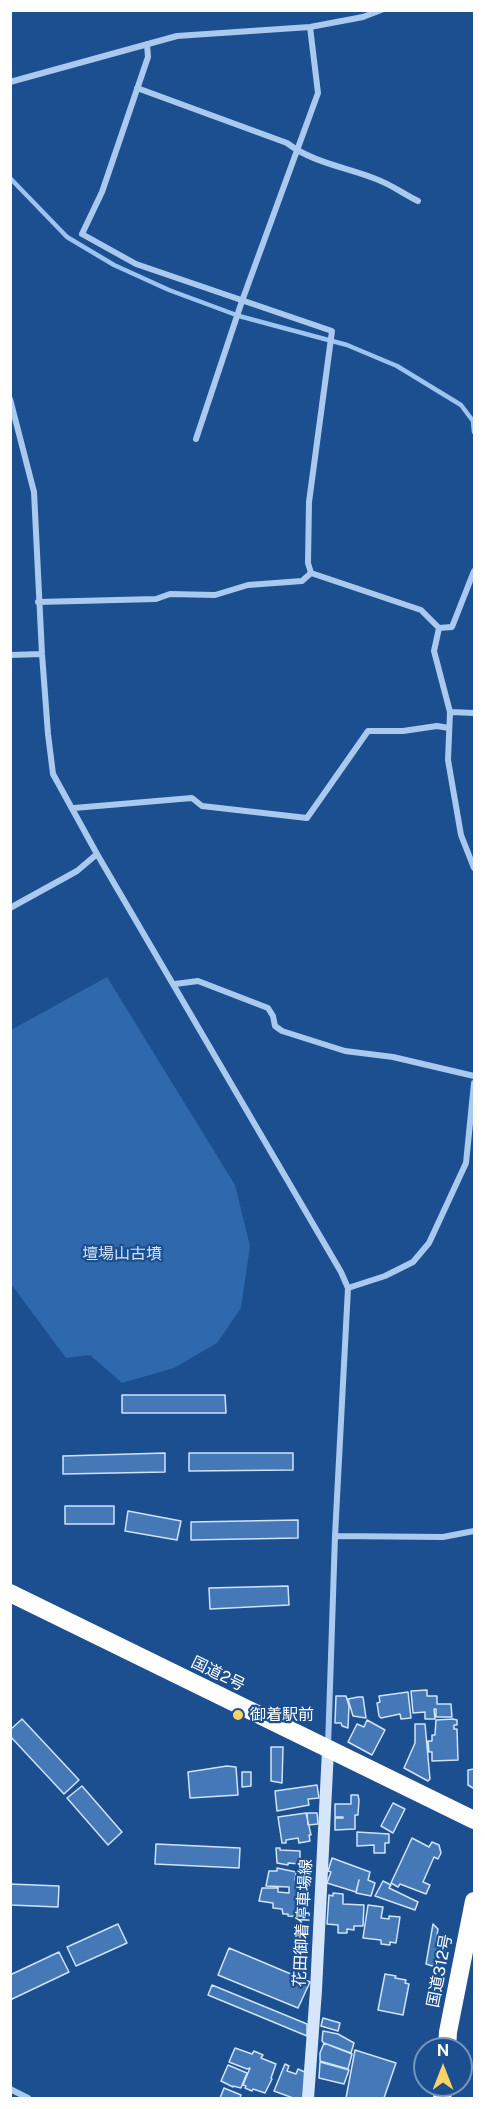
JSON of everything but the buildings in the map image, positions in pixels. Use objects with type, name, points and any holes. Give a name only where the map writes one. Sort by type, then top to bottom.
[{"type":"highway","name":"国道2号","points":[[10,1593],[474,1820]]},
{"type":"highway","name":"国道312号","points":[[448,2037],[474,1901]]},
{"type":"main road","name":"花田御着停車場線","points":[[308,2098],[328,1750]]},
{"type":"street","points":[[10,82],[177,36],[310,27],[363,17],[381,10]]},
{"type":"street","points":[[196,439],[242,301],[318,93],[310,27]]},
{"type":"street","points":[[147,44],[148,57],[102,192],[82,234],[136,264],[332,331],[309,502],[308,562],[311,573]]},
{"type":"street","points":[[137,88],[287,143],[297,151],[315,159],[377,179],[418,201]]},
{"type":"street","points":[[10,399],[34,492],[38,602],[53,774],[319,1233],[348,1288],[335,1536],[328,1750]]},
{"type":"street","points":[[10,434],[19,433]]},
{"type":"street","points":[[311,573],[421,610],[439,628],[452,627],[474,571]]},
{"type":"street","points":[[38,602],[156,599],[170,594],[215,595],[248,585],[302,581],[311,573]]},
{"type":"street","points":[[439,628],[434,651],[450,712],[448,760],[461,835],[474,868]]},
{"type":"street","points":[[10,655],[42,654]]},
{"type":"street","points":[[450,712],[474,713]]},
{"type":"street","points":[[74,808],[192,798],[201,806],[307,818],[368,730],[403,731],[437,726],[449,728]]},
{"type":"street","points":[[10,908],[77,871],[98,854]]},
{"type":"street","points":[[175,984],[198,981],[268,1008],[275,1026],[282,1031],[345,1051],[393,1057],[474,1076]]},
{"type":"street","points":[[348,1288],[385,1276],[413,1262],[429,1243],[466,1163],[474,1083]]},
{"type":"street","points":[[335,1536],[443,1537],[474,1531]]},
{"type":"street","points":[[10,2089],[28,2098]]},
{"type":"green space","name":"壇場山古墳","points":[[107,977],[235,1185],[250,1246],[241,1308],[217,1343],[174,1368],[122,1383],[90,1355],[66,1358],[11,1284],[11,1030]]},
{"type":"waterway","points":[[10,178],[67,237],[114,265],[169,290],[239,316],[347,345],[397,366],[461,405],[473,421],[474,432]]},
{"type":"place","name":"御着駅前","points":[[238,1715]]}]
